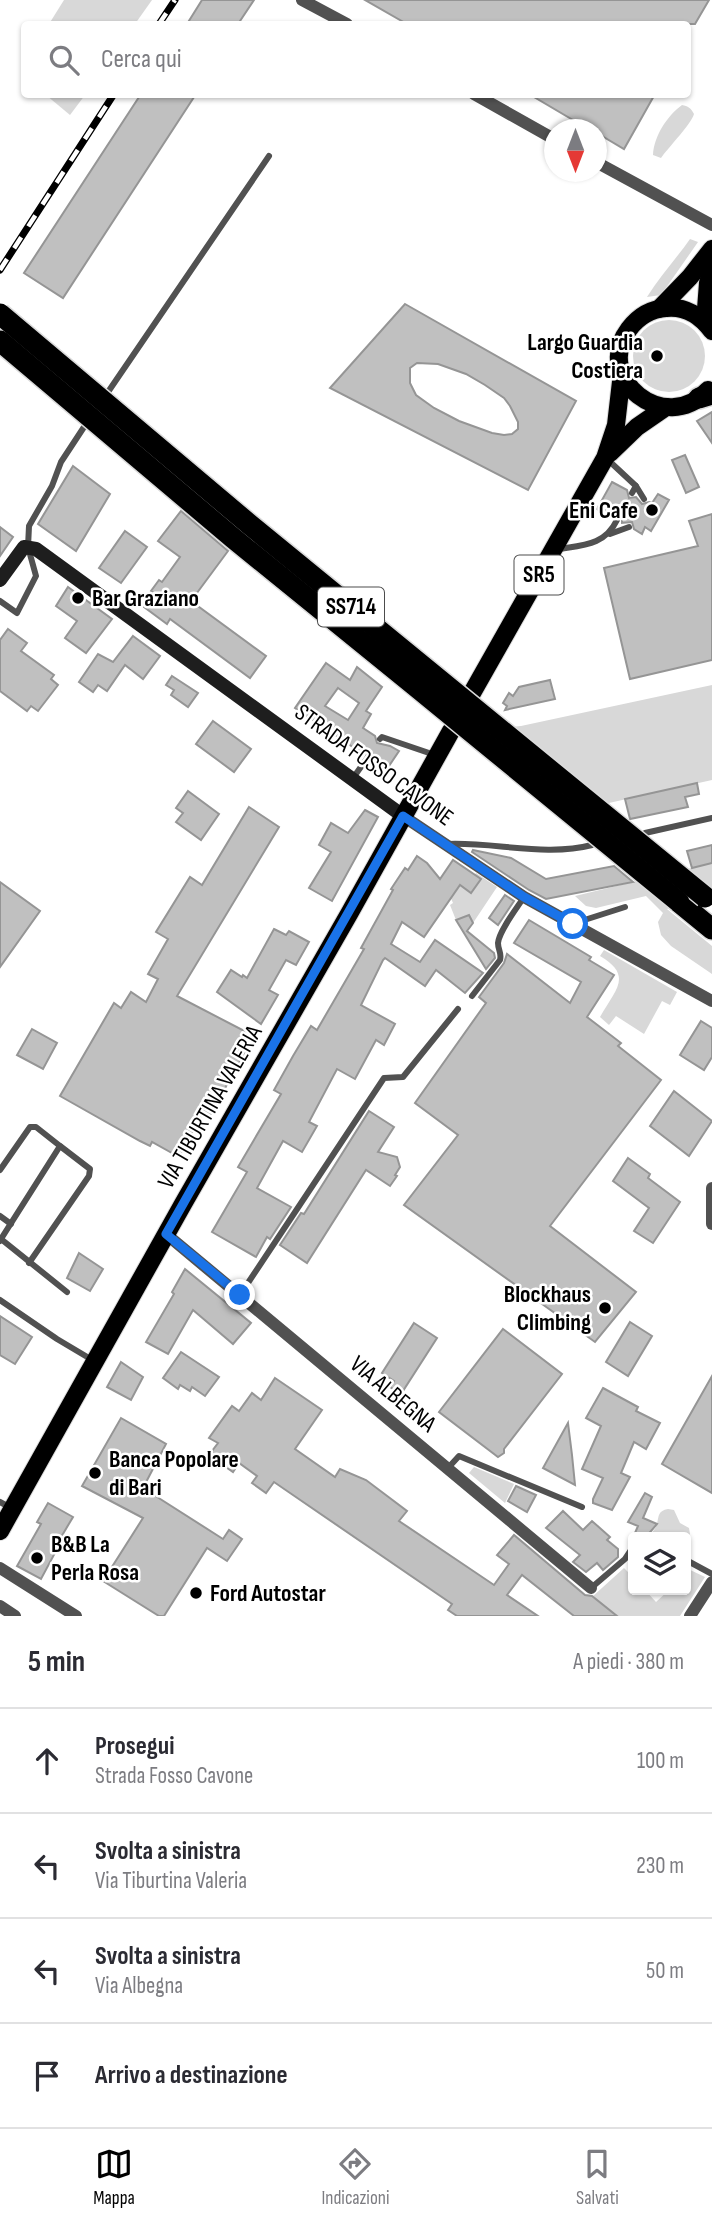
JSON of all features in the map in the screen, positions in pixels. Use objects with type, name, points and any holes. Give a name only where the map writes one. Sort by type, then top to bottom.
[{"type":"highway","name":"SS714","points":[[0,314],[249,524],[709,900]]},
{"type":"highway","name":"SS714","points":[[0,341],[233,538],[712,929]]},
{"type":"main road","name":"SR5","points":[[472,693],[605,458],[616,425],[622,373],[619,359],[626,332],[646,313],[659,309],[712,249]]},
{"type":"main road","points":[[708,326],[708,283],[712,270]]},
{"type":"main road","points":[[659,309],[684,309],[708,326]]},
{"type":"main road","points":[[622,373],[639,397],[666,407]]},
{"type":"main road","name":"SR5","points":[[605,458],[637,427],[666,407],[689,404],[708,392]]},
{"type":"main road","name":"VIA TIBURTINA VALERIA","points":[[0,1531],[6,1505],[95,1362],[451,731]]},
{"type":"street","points":[[302,0],[341,21]]},
{"type":"street","points":[[481,98],[544,133]]},
{"type":"street","points":[[607,167],[712,225]]},
{"type":"street","points":[[0,580],[26,547]]},
{"type":"street","name":"STRADA FOSSO CAVONE","points":[[26,547],[36,549],[55,561],[403,816],[524,897],[712,1001]]},
{"type":"street","points":[[712,1188],[712,1224]]},
{"type":"street","name":"VIA ALBEGNA","points":[[166,1234],[591,1588]]},
{"type":"street","points":[[0,1568],[73,1615]]},
{"type":"street","points":[[690,1616],[712,1582]]},
{"type":"street","points":[[0,1606],[15,1616]]},
{"type":"lane","points":[[108,392],[269,156]]},
{"type":"lane","points":[[0,601],[17,613],[36,576],[26,547],[32,517],[61,462],[84,427]]},
{"type":"lane","points":[[605,458],[644,499]]},
{"type":"lane","points":[[610,534],[618,520]]},
{"type":"lane","points":[[553,550],[585,545],[629,527]]},
{"type":"lane","points":[[380,739],[382,737],[437,755]]},
{"type":"lane","points":[[353,779],[368,757]]},
{"type":"lane","points":[[645,833],[712,818]]},
{"type":"lane","points":[[446,844],[572,850],[593,845]]},
{"type":"lane","points":[[472,996],[500,960],[498,943],[501,934],[524,897]]},
{"type":"lane","points":[[573,924],[625,907]]},
{"type":"lane","points":[[240,1295],[384,1078],[403,1077],[458,1009]]},
{"type":"lane","points":[[0,1170],[30,1127],[36,1127],[91,1172],[29,1262]]},
{"type":"lane","points":[[60,1146],[1,1240],[67,1292]]},
{"type":"lane","points":[[0,1216],[11,1224]]},
{"type":"lane","points":[[0,1300],[95,1362]]},
{"type":"lane","points":[[448,1468],[459,1456],[582,1507]]},
{"type":"lane","points":[[591,1588],[628,1554]]},
{"type":"lane","points":[[691,1563],[712,1574]]},
{"type":"shaded area","points":[[64,0],[152,0],[137,21],[51,21]]},
{"type":"shaded area","points":[[50,98],[83,98],[70,115]]},
{"type":"shaded area","points":[[682,105],[692,110],[692,118],[661,158],[653,155],[662,127]]},
{"type":"shaded area","points":[[690,239],[698,242],[661,295],[647,297],[657,282]]},
{"type":"shaded area","points":[[676,320],[695,330],[703,342],[703,370],[695,382],[683,390],[662,392],[643,382],[635,370],[633,349],[643,330],[655,322]]},
{"type":"shaded area","points":[[712,685],[712,780],[555,815],[458,732],[521,726]]},
{"type":"shaded area","points":[[712,863],[712,895],[667,909],[712,946],[712,974],[671,946],[661,935],[658,922],[663,913],[646,896],[596,908],[586,906],[575,896]]},
{"type":"shaded area","points":[[476,873],[497,887],[473,923],[469,915],[456,920],[450,905],[453,903],[443,880],[449,877],[465,888]]},
{"type":"shaded area","points":[[604,950],[677,992],[670,1005],[662,1001],[644,1034],[616,1016],[609,1025],[600,1017],[616,991],[619,977],[610,963],[600,956]]},
{"type":"shaded area","points":[[474,1467],[514,1484],[505,1503],[469,1473]]},
{"type":"shaded area","points":[[674,1510],[680,1523],[689,1528],[690,1532],[652,1532],[661,1512]]},
{"type":"shaded area","points":[[624,1568],[628,1572],[628,1595],[650,1595],[656,1602],[664,1595],[691,1595],[691,1570],[705,1577],[680,1616],[617,1616],[592,1597]]},
{"type":"building","points":[[202,0],[254,0],[240,21],[189,21]]},
{"type":"building","points":[[365,0],[709,0],[695,24],[691,24],[691,21],[402,21]]},
{"type":"building","points":[[138,98],[193,98],[63,298],[24,273]]},
{"type":"building","points":[[536,98],[653,98],[624,149],[607,139],[607,119],[571,119]]},
{"type":"building","points":[[405,304],[576,401],[528,490],[330,388]],"holes":[[[417,363],[438,364],[466,374],[504,398],[518,422],[518,429],[512,434],[492,433],[459,421],[416,395],[410,383],[410,368]]]},
{"type":"building","points":[[712,412],[712,443],[697,421]]},
{"type":"building","points":[[685,455],[699,487],[686,493],[672,460]]},
{"type":"building","points":[[73,466],[110,494],[76,551],[38,524]]},
{"type":"building","points":[[612,482],[627,490],[629,498],[636,497],[642,504],[652,503],[658,494],[669,500],[651,531],[645,527],[642,534],[634,529],[632,522],[622,523],[619,515],[612,517],[597,509]]},
{"type":"building","points":[[181,511],[228,551],[191,601],[266,656],[250,678],[170,619],[167,624],[144,607],[154,593],[151,591],[159,580],[162,582],[180,557],[158,541]]},
{"type":"building","points":[[712,514],[712,660],[630,679],[604,568],[698,546],[689,521]]},
{"type":"building","points":[[0,527],[13,537],[0,556]]},
{"type":"building","points":[[125,531],[147,547],[121,583],[99,568]]},
{"type":"building","points":[[68,587],[112,619],[86,653],[65,638],[77,621],[56,606]]},
{"type":"building","points":[[8,629],[27,643],[21,651],[54,675],[51,679],[58,685],[38,711],[31,706],[27,711],[0,691],[0,640]]},
{"type":"building","points":[[133,636],[160,656],[143,679],[125,665],[107,691],[98,685],[93,692],[79,682],[98,654],[113,662]]},
{"type":"building","points":[[326,663],[350,680],[357,667],[382,687],[366,711],[371,714],[363,728],[375,736],[377,743],[399,751],[387,769],[373,760],[371,752],[363,754],[295,708]],"holes":[[[338,688],[359,703],[348,720],[325,706]]]},
{"type":"building","points":[[172,676],[198,693],[188,707],[171,695],[174,690],[166,685]]},
{"type":"building","points":[[550,680],[555,699],[505,710],[507,706],[503,703],[509,693],[513,696],[519,687]]},
{"type":"building","points":[[213,721],[251,749],[234,772],[196,744]]},
{"type":"building","points":[[697,783],[699,794],[685,797],[688,807],[630,819],[625,799]]},
{"type":"building","points":[[188,791],[219,814],[201,840],[176,822],[183,813],[176,808]]},
{"type":"building","points":[[249,807],[279,827],[177,996],[254,1036],[209,1117],[203,1113],[179,1157],[152,1142],[150,1146],[140,1141],[60,1096],[114,1003],[121,1008],[131,992],[146,1002],[158,979],[148,974],[168,939],[156,932],[190,877],[202,885]]},
{"type":"building","points":[[365,810],[378,817],[332,901],[309,888],[331,852],[319,845],[331,823],[348,833]]},
{"type":"building","points":[[712,845],[712,863],[692,868],[687,851]]},
{"type":"building","points":[[473,850],[511,858],[546,879],[614,866],[633,882],[546,899],[472,852]]},
{"type":"building","points":[[417,856],[427,863],[440,879],[453,860],[481,879],[471,893],[460,885],[424,937],[402,922],[391,944],[420,962],[435,940],[483,973],[465,993],[436,970],[425,986],[385,958],[383,960],[361,1005],[395,1024],[384,1045],[376,1040],[355,1079],[337,1069],[309,1122],[317,1126],[302,1152],[283,1141],[257,1188],[291,1207],[270,1239],[267,1237],[256,1257],[212,1232],[247,1172],[238,1167],[281,1094],[274,1090],[293,1056],[311,1026],[317,1030],[364,949],[361,948],[393,890],[391,889]]},
{"type":"building","points":[[0,882],[40,911],[0,967]]},
{"type":"building","points":[[505,895],[514,901],[498,925],[489,918]]},
{"type":"building","points":[[469,915],[473,923],[467,931],[494,953],[495,958],[486,969],[456,920]]},
{"type":"building","points":[[529,920],[591,957],[589,960],[614,975],[587,1017],[621,1043],[618,1046],[661,1080],[550,1226],[636,1292],[595,1342],[404,1205],[458,1135],[415,1103],[486,1003],[479,997],[504,963],[507,954],[570,1003],[581,982],[514,943]]},
{"type":"building","points":[[274,929],[286,935],[289,931],[309,942],[296,965],[286,960],[269,990],[278,995],[261,1024],[217,992],[231,970],[247,978]]},
{"type":"building","points":[[701,1021],[712,1028],[712,1057],[704,1070],[680,1055]]},
{"type":"building","points":[[32,1029],[57,1043],[43,1069],[17,1055]]},
{"type":"building","points":[[674,1091],[712,1121],[689,1156],[650,1126]]},
{"type":"building","points":[[369,1111],[394,1127],[378,1152],[397,1157],[400,1167],[395,1175],[397,1176],[390,1186],[366,1170],[307,1263],[280,1245],[301,1213],[304,1214]]},
{"type":"building","points":[[628,1158],[650,1174],[648,1178],[680,1202],[653,1243],[634,1231],[649,1208],[613,1181]]},
{"type":"building","points":[[79,1253],[103,1269],[90,1291],[67,1278]]},
{"type":"building","points":[[185,1269],[251,1323],[233,1344],[193,1310],[168,1354],[146,1342]]},
{"type":"building","points":[[0,1316],[32,1337],[15,1364],[0,1355]]},
{"type":"building","points":[[630,1322],[652,1336],[628,1376],[606,1362]]},
{"type":"building","points":[[414,1323],[437,1338],[401,1394],[390,1387],[394,1381],[382,1373]]},
{"type":"building","points":[[503,1329],[562,1374],[504,1449],[504,1453],[498,1457],[439,1412]]},
{"type":"building","points":[[181,1352],[219,1377],[205,1396],[192,1387],[190,1391],[180,1385],[178,1389],[163,1378]]},
{"type":"building","points":[[121,1362],[143,1377],[131,1400],[107,1387]]},
{"type":"building","points":[[712,1376],[712,1493],[662,1464]]},
{"type":"building","points":[[275,1378],[322,1410],[295,1449],[335,1477],[340,1469],[366,1480],[407,1511],[399,1521],[494,1585],[509,1564],[497,1555],[514,1535],[585,1595],[592,1596],[617,1616],[574,1616],[522,1575],[507,1595],[538,1616],[457,1616],[448,1610],[452,1604],[274,1482],[266,1493],[252,1483],[257,1476],[239,1463],[233,1472],[209,1455],[218,1443],[209,1438],[232,1406],[239,1411],[252,1393],[261,1400]]},
{"type":"building","points":[[603,1388],[638,1407],[636,1411],[660,1423],[646,1449],[634,1442],[621,1473],[630,1477],[612,1510],[593,1503],[603,1478],[582,1469],[601,1426],[586,1418]]},
{"type":"building","points":[[121,1418],[166,1444],[143,1488],[223,1539],[229,1530],[242,1539],[227,1561],[207,1548],[164,1616],[159,1616],[103,1581],[143,1518],[82,1486]]},
{"type":"building","points":[[568,1423],[572,1455],[575,1485],[543,1468]]},
{"type":"building","points":[[516,1486],[536,1495],[527,1512],[508,1501]]},
{"type":"building","points":[[645,1493],[652,1497],[643,1518],[657,1524],[650,1532],[635,1532],[638,1526],[628,1522]]},
{"type":"building","points":[[48,1503],[73,1517],[54,1549],[56,1551],[41,1579],[17,1566],[41,1524],[37,1522]]},
{"type":"building","points":[[563,1511],[583,1530],[592,1521],[610,1537],[607,1540],[618,1549],[618,1557],[603,1570],[597,1563],[586,1572],[573,1562],[580,1555],[546,1528]]},
{"type":"railway","points":[[161,21],[175,0]]},
{"type":"railway","points":[[0,270],[111,98]]},
{"type":"place","name":"Largo Guardia Costiera","points":[[657,356]]},
{"type":"place","name":"Eni Cafe","points":[[652,510]]},
{"type":"place","name":"Bar Graziano","points":[[78,598]]},
{"type":"place","name":"Blockhaus Climbing","points":[[605,1308]]},
{"type":"place","name":"Banca Popolare di Bari","points":[[95,1473]]},
{"type":"place","name":"B&B La Perla Rosa","points":[[37,1558]]},
{"type":"place","name":"Ford Autostar","points":[[196,1593]]},
{"type":"route","points":[[240,1295],[166,1234],[403,816],[524,897],[573,924]]}]
